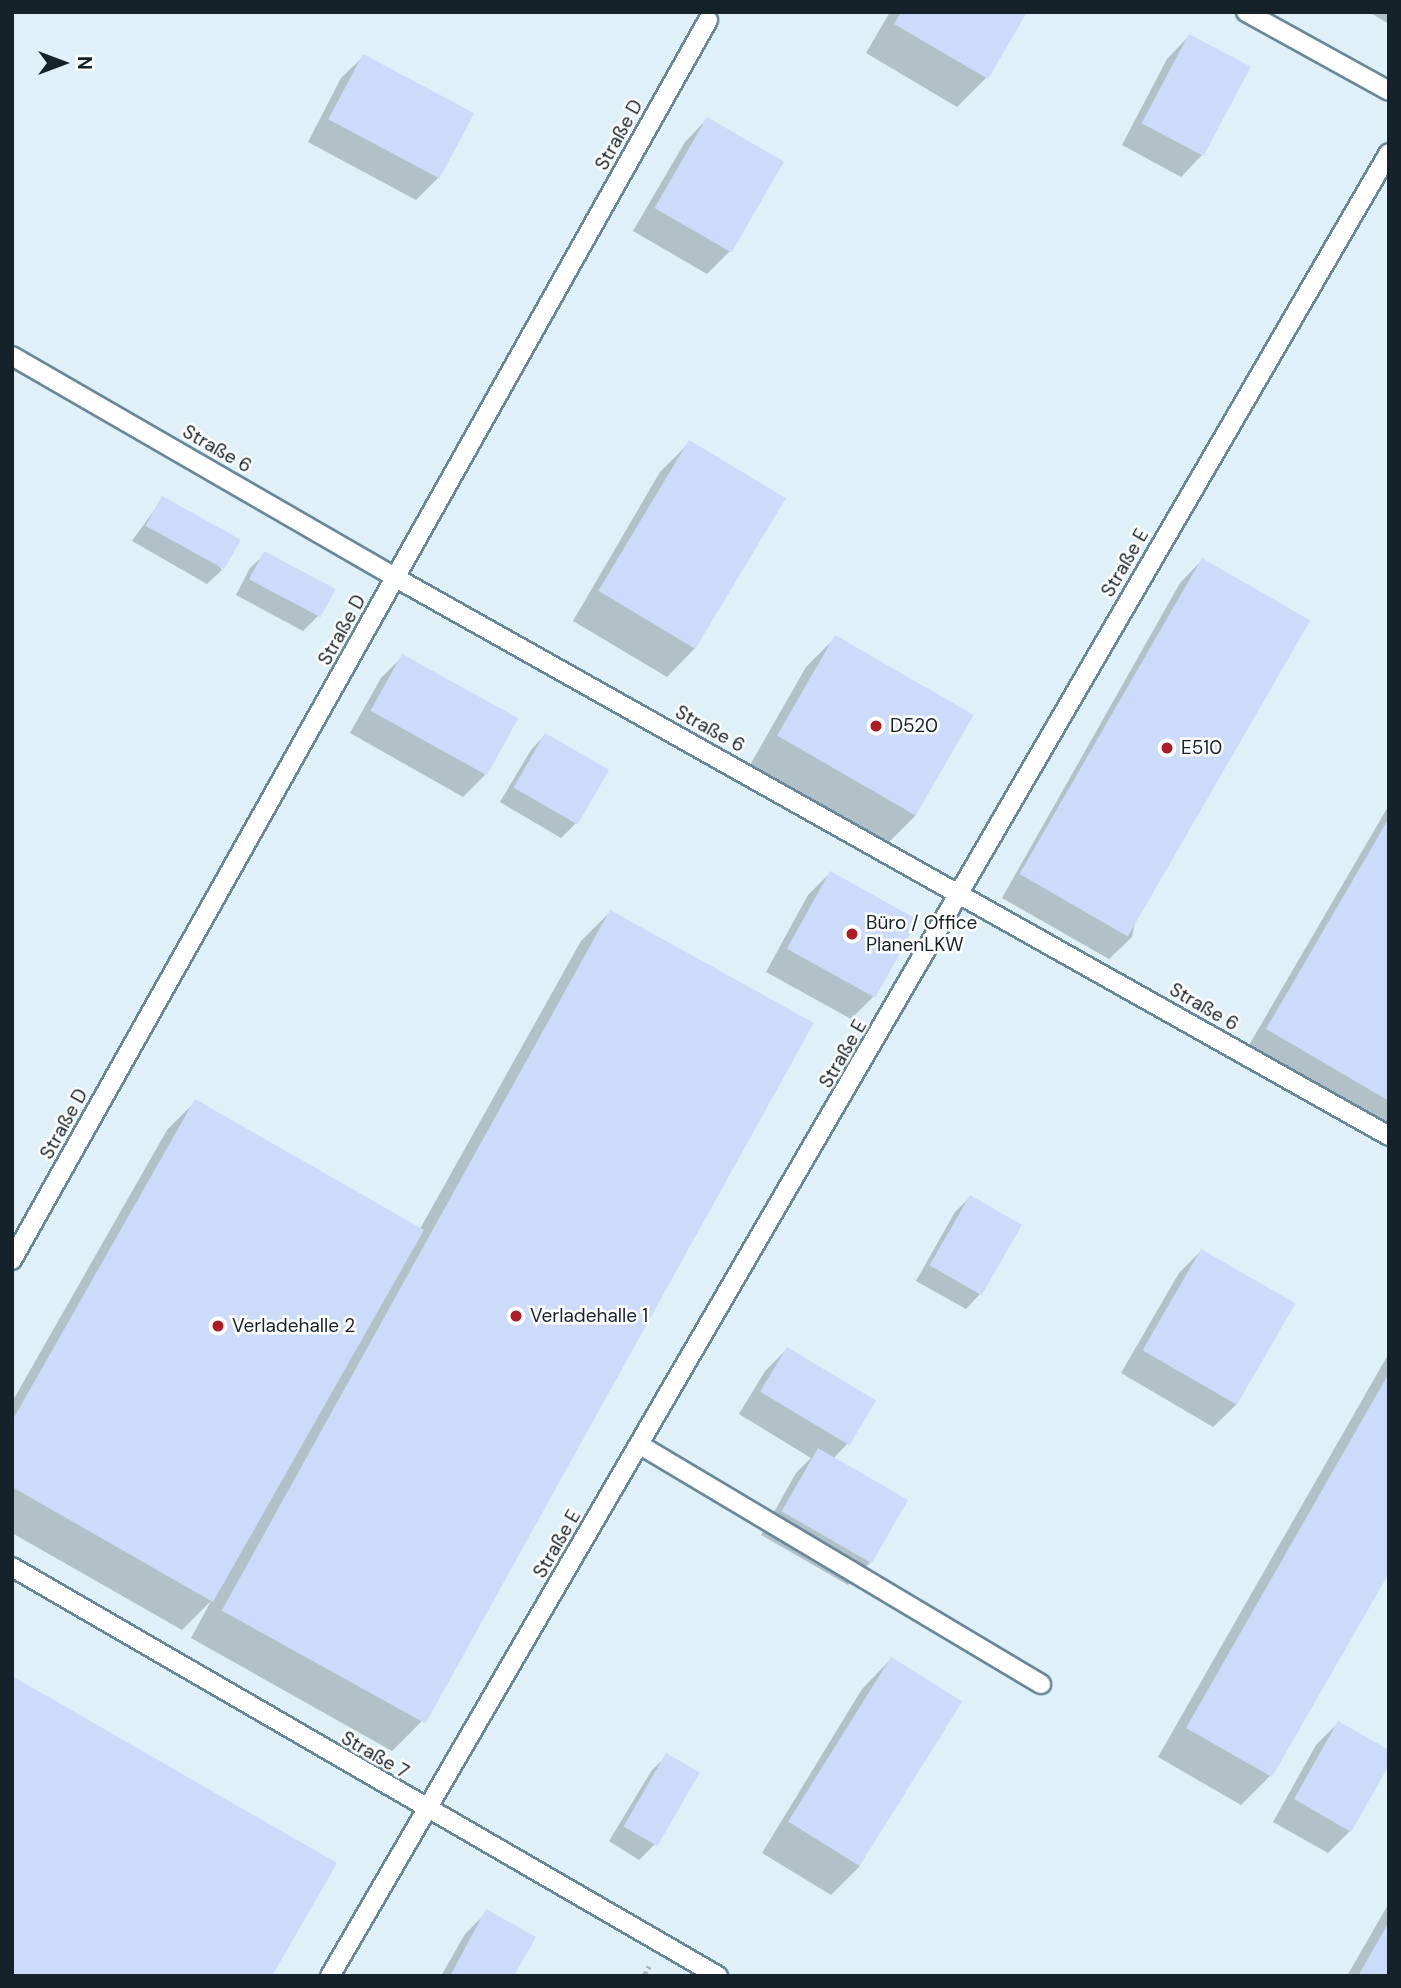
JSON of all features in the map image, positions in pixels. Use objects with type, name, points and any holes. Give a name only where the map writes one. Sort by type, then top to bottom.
[{"type":"lane","points":[[1246,12],[1389,91]]},
{"type":"lane","name":"Straße D","points":[[12,1260],[708,20]]},
{"type":"lane","name":"Straße E","points":[[330,1976],[1389,153]]},
{"type":"lane","name":"Straße 6","points":[[12,356],[396,578],[959,891],[1389,1136]]},
{"type":"lane","points":[[640,1445],[1041,1685]]},
{"type":"lane","name":"Straße 7","points":[[12,1567],[718,1976]]},
{"type":"shaded area","points":[[12,12],[1389,12],[1389,1976],[12,1976]]},
{"type":"building","points":[[901,12],[1027,12],[988,79],[894,24]]},
{"type":"building","points":[[1189,34],[1251,67],[1203,156],[1142,123]]},
{"type":"building","points":[[363,54],[474,113],[440,178],[328,119]]},
{"type":"building","points":[[707,117],[784,162],[732,252],[654,208]]},
{"type":"building","points":[[689,440],[786,498],[695,649],[598,591]]},
{"type":"building","points":[[162,496],[241,540],[224,569],[146,526]]},
{"type":"building","points":[[264,551],[336,589],[320,617],[249,579]]},
{"type":"building","name":"E510","points":[[1202,558],[1310,620],[1128,937],[1020,874]]},
{"type":"building","name":"D520","points":[[835,635],[974,715],[916,815],[777,735]]},
{"type":"building","points":[[402,654],[518,718],[487,775],[370,711]]},
{"type":"building","points":[[545,733],[609,770],[578,825],[514,788]]},
{"type":"building","points":[[1389,818],[1389,1101],[1266,1029]]},
{"type":"building","name":"Büro / Office PlanenLKW","points":[[830,871],[918,920],[875,998],[787,949]]},
{"type":"building","name":"Verladehalle 1","points":[[610,910],[814,1023],[425,1724],[222,1611]]},
{"type":"building","name":"Verladehalle 2","points":[[195,1099],[424,1230],[213,1602],[12,1487],[12,1421]]},
{"type":"building","points":[[970,1195],[1022,1225],[981,1295],[930,1265]]},
{"type":"building","points":[[1201,1249],[1295,1304],[1237,1405],[1142,1350]]},
{"type":"building","points":[[787,1347],[876,1401],[849,1445],[760,1392]]},
{"type":"building","points":[[1389,1373],[1389,1573],[1272,1777],[1186,1728]]},
{"type":"building","points":[[818,1448],[908,1500],[872,1563],[782,1511]]},
{"type":"building","points":[[891,1657],[962,1702],[859,1866],[788,1822]]},
{"type":"building","points":[[12,1676],[337,1863],[272,1976],[12,1976]]},
{"type":"building","points":[[1338,1721],[1389,1750],[1389,1765],[1351,1832],[1294,1799]]},
{"type":"building","points":[[666,1753],[700,1772],[657,1846],[624,1827]]},
{"type":"building","points":[[486,1909],[536,1937],[514,1976],[450,1976]]},
{"type":"building","points":[[1389,1922],[1389,1976],[1358,1976]]},
{"type":"place","name":"D520","points":[[876,726]]},
{"type":"place","name":"E510","points":[[1167,748]]},
{"type":"place","name":"Büro / Office PlanenLKW","points":[[852,934]]},
{"type":"place","name":"Verladehalle 1","points":[[516,1316]]},
{"type":"place","name":"Verladehalle 2","points":[[218,1326]]}]
